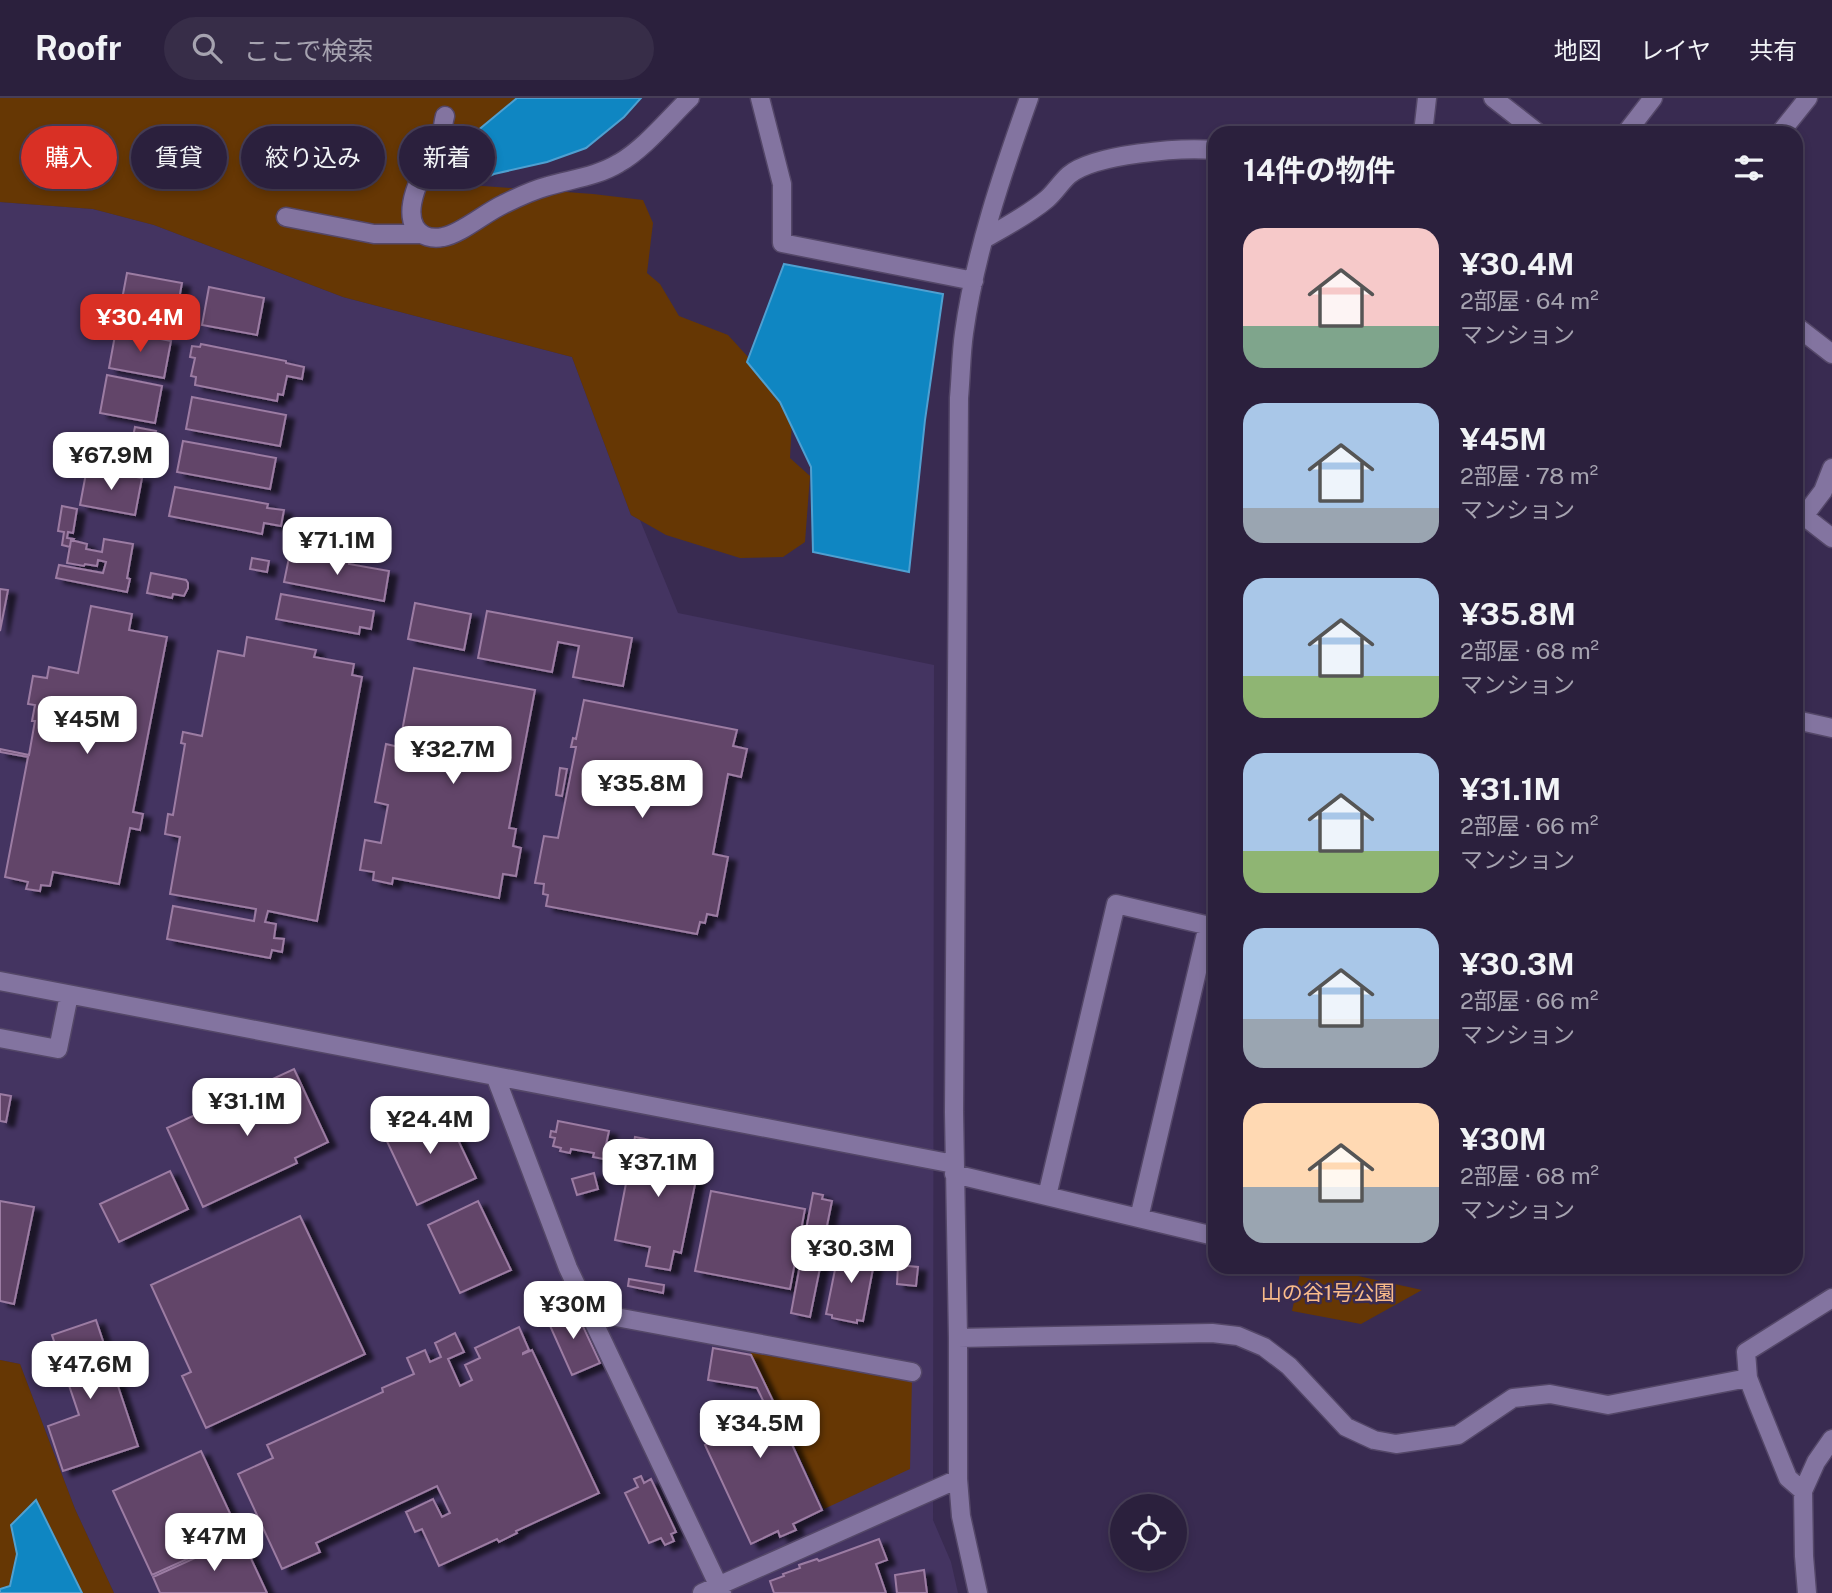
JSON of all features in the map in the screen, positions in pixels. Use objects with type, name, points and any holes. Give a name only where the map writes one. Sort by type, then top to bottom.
[{"type":"street","points":[[286,217],[374,234],[447,237],[502,204],[545,187],[596,174],[620,163],[690,98]]},
{"type":"street","points":[[760,98],[782,184],[782,243],[974,281]]},
{"type":"street","points":[[978,1593],[961,1516],[958,1479],[954,1169],[959,398],[964,334],[974,281],[984,239],[1029,98]]},
{"type":"street","points":[[1424,126],[1427,98]]},
{"type":"street","points":[[1493,98],[1529,126]]},
{"type":"street","points":[[1631,126],[1653,98]]},
{"type":"street","points":[[1786,126],[1808,98]]},
{"type":"street","points":[[422,234],[414,226],[413,200],[441,134],[445,116]]},
{"type":"street","points":[[984,239],[1032,211],[1049,198],[1070,174],[1106,158],[1192,148],[1208,149]]},
{"type":"street","points":[[1803,331],[1832,354]]},
{"type":"street","points":[[1803,510],[1823,491],[1832,468]]},
{"type":"street","points":[[1803,515],[1832,538]]},
{"type":"street","points":[[1803,722],[1830,728],[1832,709]]},
{"type":"street","points":[[1047,1196],[1116,904],[1208,925]]},
{"type":"street","points":[[1139,1218],[1208,938]]},
{"type":"street","points":[[0,981],[954,1169],[1047,1196],[1208,1235]]},
{"type":"street","points":[[0,1038],[58,1049],[69,995]]},
{"type":"street","points":[[496,1078],[568,1268],[714,1591],[958,1479]]},
{"type":"street","points":[[1803,1491],[1788,1478],[1748,1378],[1746,1352],[1832,1298]]},
{"type":"street","points":[[589,1312],[912,1372]]},
{"type":"street","points":[[957,1338],[1213,1333],[1238,1336],[1264,1347],[1289,1366],[1346,1427],[1374,1440],[1396,1444],[1458,1436],[1513,1398],[1550,1394],[1608,1405],[1748,1378]]},
{"type":"street","points":[[1807,1593],[1803,1491],[1816,1462],[1832,1439]]},
{"type":"shaded area","points":[[0,202],[93,209],[154,225],[343,297],[572,357],[631,515],[640,520],[678,613],[934,665],[933,1520],[951,1562],[958,1593],[114,1593],[75,1509],[20,1364],[0,1360]]},
{"type":"green space","points":[[0,98],[517,98],[483,126],[399,126],[399,189],[495,189],[495,187],[643,200],[653,223],[647,273],[660,284],[679,316],[728,335],[769,380],[792,420],[790,458],[810,476],[805,542],[783,557],[740,558],[666,535],[631,515],[572,357],[343,297],[154,225],[93,209],[0,202]]},
{"type":"green space","name":"山の谷1号公園","points":[[1300,1274],[1349,1274],[1422,1290],[1361,1324],[1292,1311]]},
{"type":"green space","points":[[748,1347],[912,1378],[910,1469],[824,1509]]},
{"type":"green space","points":[[0,1360],[20,1364],[75,1509],[114,1593],[0,1593]]},
{"type":"water","points":[[517,98],[641,98],[624,117],[586,148],[547,162],[495,174],[495,126],[483,126]]},
{"type":"water","points":[[784,264],[943,294],[925,420],[909,572],[813,552],[811,467],[780,402],[747,362]]},
{"type":"water","points":[[36,1500],[82,1593],[0,1593],[0,1589],[10,1586],[17,1554],[11,1525]]},
{"type":"building","points":[[127,273],[182,283],[175,321],[120,310]]},
{"type":"building","points":[[209,287],[264,298],[257,335],[202,325]]},
{"type":"building","points":[[116,330],[171,341],[164,378],[109,368]]},
{"type":"building","points":[[201,344],[304,367],[302,379],[287,376],[283,395],[278,394],[277,401],[195,385],[196,377],[191,376],[195,358],[190,357],[192,346],[200,347]]},
{"type":"building","points":[[107,375],[162,386],[155,423],[100,413]]},
{"type":"building","points":[[192,397],[286,415],[280,446],[186,429]]},
{"type":"building","points":[[135,427],[156,431],[154,439],[158,440],[155,451],[152,451],[150,465],[142,463],[141,466],[128,460]]},
{"type":"building","points":[[183,441],[276,458],[270,489],[177,472]]},
{"type":"building","points":[[87,468],[142,478],[135,515],[80,505]]},
{"type":"building","points":[[175,487],[268,504],[267,508],[284,510],[281,526],[264,523],[262,534],[169,516]]},
{"type":"building","points":[[62,506],[77,509],[73,533],[68,532],[67,538],[74,539],[71,540],[70,547],[62,545],[64,532],[58,531]]},
{"type":"building","points":[[104,539],[133,544],[127,592],[56,578],[59,565],[103,573],[106,562],[98,560],[97,566],[67,563],[71,540],[87,544],[86,549],[102,552]]},
{"type":"building","points":[[290,553],[333,561],[334,557],[350,560],[349,564],[389,571],[384,601],[284,582]]},
{"type":"building","points":[[252,558],[269,561],[267,572],[250,569]]},
{"type":"building","points":[[151,573],[186,580],[188,588],[184,596],[173,594],[172,598],[147,593]]},
{"type":"building","points":[[0,589],[8,590],[0,631]]},
{"type":"building","points":[[281,594],[374,611],[371,629],[360,627],[359,634],[276,619]]},
{"type":"building","points":[[415,603],[471,614],[464,650],[408,639]]},
{"type":"building","points":[[91,606],[132,614],[129,630],[167,637],[133,812],[143,814],[140,830],[130,828],[119,884],[53,872],[50,886],[41,885],[40,891],[26,889],[28,882],[5,877],[28,757],[0,752],[0,749],[29,755],[35,721],[32,721],[35,705],[28,704],[33,676],[47,678],[49,667],[78,673]]},
{"type":"building","points":[[487,611],[632,638],[623,686],[573,677],[579,646],[558,642],[552,672],[478,658]]},
{"type":"building","points":[[247,637],[316,650],[314,657],[354,664],[352,675],[362,677],[317,921],[268,911],[265,922],[276,924],[274,938],[284,939],[282,952],[272,950],[270,958],[167,939],[173,906],[254,921],[256,909],[170,894],[180,837],[165,834],[168,814],[173,815],[185,744],[181,743],[183,732],[202,736],[218,651],[244,656]]},
{"type":"building","points":[[414,668],[535,690],[509,828],[516,829],[513,846],[521,848],[516,876],[503,874],[499,898],[393,878],[392,884],[373,880],[374,872],[360,870],[365,840],[381,843],[388,805],[375,802],[386,744],[399,747]]},
{"type":"building","points":[[584,700],[737,730],[733,746],[747,749],[741,777],[728,774],[713,854],[728,857],[717,916],[707,914],[705,923],[700,922],[697,934],[546,906],[548,895],[543,894],[544,884],[535,883],[544,836],[558,838],[576,747],[571,747],[573,738],[576,739]]},
{"type":"building","points":[[560,768],[567,769],[562,796],[556,795]]},
{"type":"building","points":[[294,1069],[328,1142],[295,1158],[297,1163],[203,1207],[167,1128]]},
{"type":"building","points":[[0,1094],[11,1096],[6,1122],[0,1121]]},
{"type":"building","points":[[443,1108],[476,1178],[417,1205],[384,1135]]},
{"type":"building","points":[[558,1121],[609,1131],[605,1149],[611,1150],[609,1160],[593,1157],[594,1153],[571,1149],[570,1153],[560,1151],[561,1148],[553,1146],[555,1138],[550,1137],[551,1131],[556,1132]]},
{"type":"building","points":[[635,1137],[702,1150],[681,1253],[674,1251],[670,1270],[646,1266],[650,1247],[615,1240]]},
{"type":"building","points":[[170,1171],[188,1209],[119,1242],[100,1204]]},
{"type":"building","points":[[594,1173],[598,1189],[577,1195],[572,1179]]},
{"type":"building","points":[[711,1191],[805,1209],[790,1289],[695,1271]]},
{"type":"building","points":[[813,1193],[832,1201],[821,1255],[802,1251]]},
{"type":"building","points":[[0,1201],[34,1207],[14,1304],[0,1301]]},
{"type":"building","points":[[478,1201],[511,1270],[460,1293],[428,1225]]},
{"type":"building","points":[[300,1216],[365,1354],[206,1428],[182,1376],[191,1372],[151,1285]]},
{"type":"building","points":[[854,1245],[871,1249],[869,1257],[875,1258],[863,1321],[857,1320],[857,1323],[832,1318],[832,1315],[826,1314],[839,1250],[853,1253]]},
{"type":"building","points":[[802,1254],[822,1258],[810,1317],[791,1313]]},
{"type":"building","points":[[898,1265],[918,1267],[916,1286],[897,1284]]},
{"type":"building","points":[[629,1279],[664,1285],[663,1293],[628,1286]]},
{"type":"building","points":[[558,1296],[564,1309],[546,1317],[540,1304]]},
{"type":"building","points":[[574,1307],[600,1363],[572,1375],[547,1319]]},
{"type":"building","points":[[96,1320],[138,1446],[63,1471],[48,1426],[79,1415],[52,1335]]},
{"type":"building","points":[[519,1327],[529,1350],[523,1354],[532,1350],[599,1493],[516,1531],[517,1533],[499,1542],[497,1539],[439,1566],[422,1529],[415,1532],[406,1512],[433,1499],[442,1517],[450,1513],[437,1486],[316,1543],[320,1552],[282,1569],[238,1474],[273,1458],[267,1445],[383,1392],[382,1388],[414,1374],[407,1358],[425,1350],[430,1362],[441,1357],[435,1343],[455,1333],[464,1352],[448,1359],[460,1386],[472,1380],[465,1365],[480,1358],[475,1348]]},
{"type":"building","points":[[713,1348],[751,1355],[776,1407],[772,1409],[775,1415],[778,1414],[822,1510],[793,1524],[796,1530],[780,1537],[778,1531],[751,1544],[705,1445],[770,1415],[757,1388],[708,1380]]},
{"type":"building","points":[[201,1451],[240,1535],[152,1575],[113,1491]]},
{"type":"building","points":[[641,1476],[644,1483],[651,1479],[676,1532],[671,1534],[674,1541],[665,1545],[661,1538],[649,1543],[625,1493],[638,1487],[634,1479]]},
{"type":"building","points":[[241,1537],[267,1593],[160,1593],[153,1577]]},
{"type":"building","points":[[879,1539],[887,1560],[876,1564],[886,1593],[774,1593],[770,1581],[800,1568],[799,1565],[817,1559],[819,1561]]},
{"type":"building","points":[[924,1570],[927,1593],[897,1593],[895,1575]]}]
